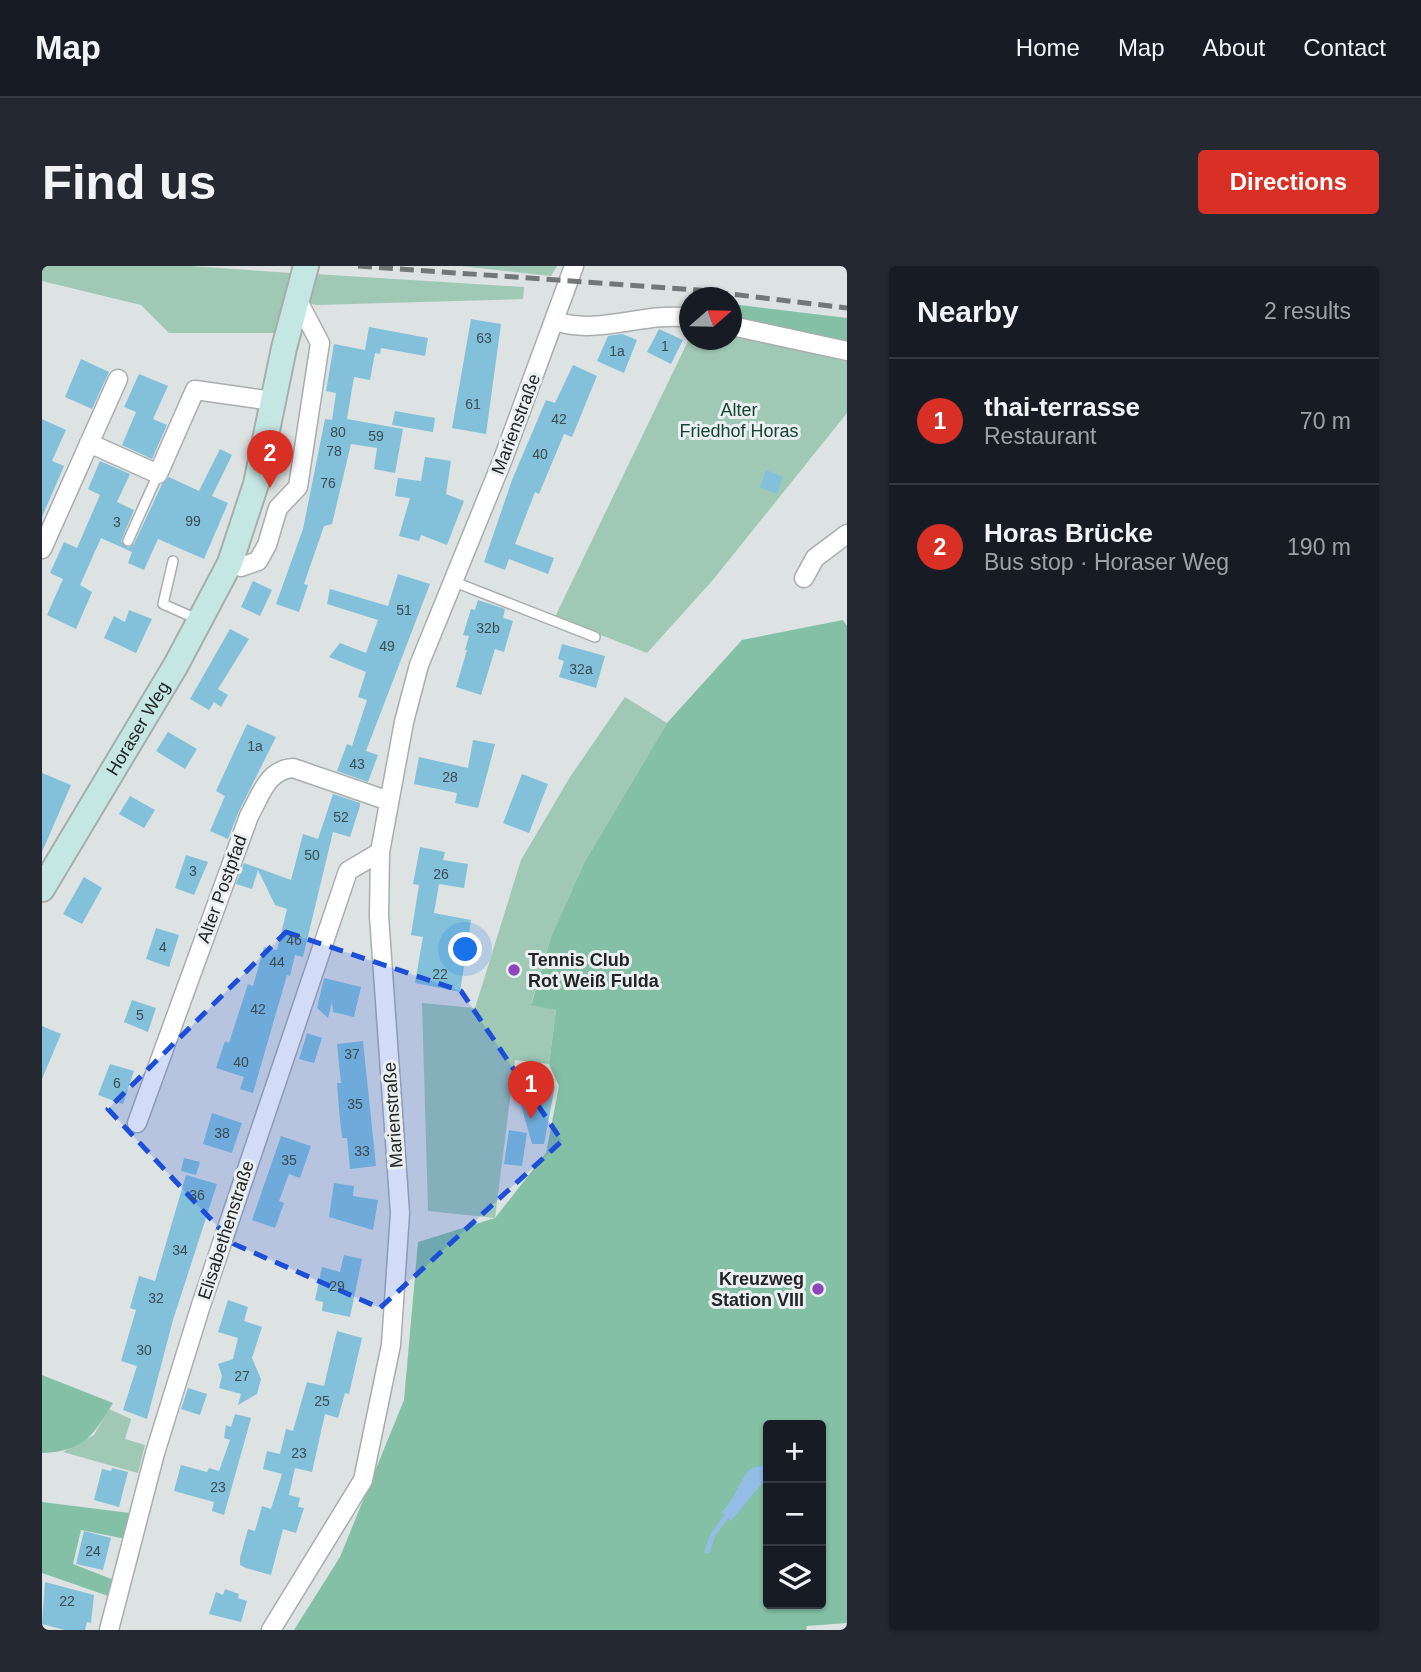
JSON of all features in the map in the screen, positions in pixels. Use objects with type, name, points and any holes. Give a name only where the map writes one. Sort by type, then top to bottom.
[{"type":"main road","name":"Horaser Weg","points":[[42,889],[202,621],[230,563],[256,484],[272,401],[305,271]]},
{"type":"street","name":"Marienstraße","points":[[271,1630],[363,1480],[391,1345],[400,1213],[379,916],[380,852],[404,722],[419,665],[555,321],[574,266]]},
{"type":"street","points":[[230,563],[241,568],[258,561],[267,545],[278,508],[298,487],[320,343],[297,299]]},
{"type":"street","points":[[555,321],[584,327],[648,316],[679,317]]},
{"type":"street","points":[[742,328],[847,351]]},
{"type":"street","points":[[42,549],[118,379]]},
{"type":"street","points":[[89,443],[158,474],[195,390],[272,401]]},
{"type":"street","points":[[804,578],[815,558],[847,534]]},
{"type":"street","name":"Alter Postpfad","points":[[136,1123],[249,816],[270,777],[279,769],[293,768],[389,801]]},
{"type":"street","name":"Elisabethenstraße","points":[[109,1630],[155,1454],[201,1305],[348,871],[380,852]]},
{"type":"lane","points":[[128,541],[158,474]]},
{"type":"lane","points":[[173,561],[163,604],[202,621]]},
{"type":"lane","points":[[452,581],[595,637]]},
{"type":"highlighted area","points":[[286,932],[461,991],[562,1141],[380,1308],[234,1244],[108,1109]]},
{"type":"green space","points":[[42,266],[190,266],[291,273],[275,333],[169,333],[141,305],[42,281]]},
{"type":"green space","points":[[461,266],[557,266],[551,276]]},
{"type":"green space","points":[[315,274],[524,287],[523,299],[316,305],[306,302]]},
{"type":"green space","points":[[742,305],[847,318],[847,343],[742,318]]},
{"type":"green space","name":"Alter Friedhof Horas","points":[[742,335],[847,358],[847,413],[712,581],[647,653],[555,617],[684,350],[742,350]]},
{"type":"green space","points":[[843,620],[847,626],[847,1623],[807,1626],[806,1630],[294,1630],[340,1557],[404,1400],[418,1242],[495,1218],[546,1153],[559,1086],[549,1064],[556,1010],[531,1005],[551,937],[584,863],[667,723],[742,640]]},
{"type":"green space","name":"Tennis Club Rot Weiß Fulda","points":[[625,697],[667,723],[584,863],[551,937],[531,1004],[556,1010],[549,1064],[515,1060],[495,1218],[428,1211],[422,1003],[475,1008],[521,860],[570,777]]},
{"type":"green space","points":[[42,1375],[113,1403],[93,1433],[78,1445],[42,1453]]},
{"type":"green space","points":[[109,1409],[131,1419],[125,1439],[145,1445],[138,1473],[63,1452],[94,1435]]},
{"type":"green space","points":[[42,1502],[130,1513],[126,1539],[81,1530],[73,1564],[114,1580],[111,1597],[42,1573]]},
{"type":"water","points":[[763,1466],[763,1482],[731,1521],[722,1512],[751,1468]]},
{"type":"building","points":[[471,319],[501,324],[486,434],[452,428]]},
{"type":"building","points":[[369,327],[428,338],[425,356],[381,348],[380,354],[375,353],[370,380],[354,377],[347,419],[403,429],[395,473],[374,469],[377,448],[351,444],[332,524],[324,526],[304,584],[308,585],[299,612],[276,604],[303,529],[325,419],[332,420],[336,393],[326,391],[334,344],[365,350]]},
{"type":"building","points":[[659,329],[679,338],[679,348],[671,364],[647,352]]},
{"type":"building","points":[[622,334],[637,340],[624,373],[597,361],[608,336]]},
{"type":"building","points":[[81,359],[109,372],[92,409],[65,397]]},
{"type":"building","points":[[573,365],[597,376],[572,437],[564,434],[539,494],[535,492],[515,544],[554,558],[548,574],[509,559],[505,570],[484,562],[512,480],[546,400],[555,403]]},
{"type":"building","points":[[139,374],[168,386],[153,419],[167,425],[152,459],[122,445],[136,412],[124,407]]},
{"type":"building","points":[[395,411],[435,418],[433,432],[392,425]]},
{"type":"building","points":[[42,419],[66,430],[52,461],[64,466],[42,517]]},
{"type":"building","points":[[220,449],[232,455],[212,496],[228,503],[204,559],[158,539],[144,570],[128,563],[132,552],[101,538],[80,585],[92,592],[76,629],[47,615],[63,579],[50,573],[64,542],[77,548],[100,495],[88,489],[100,461],[130,474],[117,502],[134,510],[121,541],[128,548],[134,544],[162,484],[169,477],[199,491]]},
{"type":"building","points":[[425,457],[451,461],[446,494],[464,501],[447,545],[421,535],[419,541],[399,536],[410,498],[395,496],[398,478],[421,481]]},
{"type":"building","points":[[766,470],[783,477],[777,494],[760,487]]},
{"type":"building","points":[[398,574],[430,584],[366,751],[378,755],[368,782],[337,771],[347,744],[352,746],[367,700],[358,697],[366,672],[329,657],[340,643],[366,653],[378,620],[327,604],[330,589],[388,606]]},
{"type":"building","points":[[253,581],[272,590],[260,616],[241,607]]},
{"type":"building","points":[[478,600],[505,609],[503,618],[513,621],[504,652],[495,649],[481,695],[456,687],[469,636],[463,635],[471,609],[475,610]]},
{"type":"building","points":[[129,610],[152,619],[136,653],[104,638],[114,616],[125,622]]},
{"type":"building","points":[[230,629],[249,639],[218,689],[228,695],[221,707],[214,702],[209,710],[190,699]]},
{"type":"building","points":[[562,644],[605,656],[596,688],[559,677],[564,661],[558,659]]},
{"type":"building","points":[[247,724],[276,737],[228,839],[210,831],[225,796],[216,791]]},
{"type":"building","points":[[168,732],[197,749],[185,769],[156,751]]},
{"type":"building","points":[[473,740],[495,744],[478,808],[455,803],[457,793],[414,784],[419,757],[468,768]]},
{"type":"building","points":[[42,773],[71,785],[42,852]]},
{"type":"building","points":[[522,774],[548,784],[529,833],[503,823]]},
{"type":"building","points":[[333,794],[360,803],[360,806],[350,837],[333,832],[303,957],[295,955],[290,976],[287,975],[253,1093],[240,1089],[244,1077],[216,1068],[225,1041],[229,1043],[248,984],[253,986],[264,947],[277,950],[287,909],[275,905],[258,870],[252,889],[236,884],[244,863],[291,880],[303,834],[318,839]]},
{"type":"building","points":[[130,796],[155,810],[144,828],[119,814]]},
{"type":"building","points":[[420,847],[445,852],[443,860],[468,864],[464,888],[439,884],[434,913],[471,920],[460,992],[415,983],[423,937],[411,935],[419,885],[413,884]]},
{"type":"building","points":[[186,855],[208,862],[194,895],[175,888]]},
{"type":"building","points":[[84,877],[102,888],[82,924],[63,914]]},
{"type":"building","points":[[156,928],[179,935],[169,967],[146,959]]},
{"type":"building","points":[[324,978],[361,987],[354,1017],[333,1012],[332,1002],[328,1018],[317,1008]]},
{"type":"building","points":[[132,1000],[156,1008],[148,1032],[124,1022]]},
{"type":"building","points":[[42,1026],[61,1034],[42,1079]]},
{"type":"building","points":[[307,1033],[322,1038],[314,1063],[299,1059]]},
{"type":"building","points":[[363,1041],[376,1166],[350,1169],[347,1138],[342,1138],[339,1110],[337,1083],[341,1083],[337,1044]]},
{"type":"building","points":[[110,1064],[134,1071],[123,1104],[98,1095]]},
{"type":"building","points":[[514,1080],[555,1086],[544,1144],[532,1144]]},
{"type":"building","points":[[212,1113],[242,1123],[232,1153],[203,1144]]},
{"type":"building","points":[[509,1130],[527,1133],[522,1166],[504,1164]]},
{"type":"building","points":[[281,1136],[311,1146],[300,1178],[289,1174],[279,1201],[284,1203],[275,1228],[252,1220]]},
{"type":"building","points":[[184,1158],[200,1162],[196,1175],[181,1171]]},
{"type":"building","points":[[186,1175],[217,1184],[173,1320],[147,1419],[123,1410],[137,1366],[121,1361],[136,1310],[130,1308],[139,1276],[155,1281]]},
{"type":"building","points":[[334,1183],[354,1186],[353,1196],[378,1200],[373,1230],[329,1217]]},
{"type":"building","points":[[344,1255],[362,1259],[350,1317],[322,1311],[323,1302],[315,1300],[322,1267],[340,1272]]},
{"type":"building","points":[[228,1300],[248,1307],[244,1321],[262,1327],[252,1358],[261,1379],[257,1394],[238,1405],[241,1394],[219,1388],[222,1376],[218,1364],[233,1359],[238,1338],[218,1332]]},
{"type":"building","points":[[337,1331],[362,1338],[349,1394],[345,1393],[338,1418],[325,1414],[312,1472],[295,1468],[289,1495],[300,1498],[298,1507],[304,1508],[296,1533],[283,1529],[271,1575],[246,1568],[240,1565],[240,1558],[248,1529],[255,1531],[262,1506],[271,1509],[282,1474],[263,1469],[267,1451],[280,1454],[286,1429],[293,1431],[307,1382],[324,1386]]},
{"type":"building","points":[[188,1388],[207,1394],[200,1415],[181,1409]]},
{"type":"building","points":[[235,1414],[251,1418],[224,1515],[212,1511],[214,1502],[174,1491],[181,1465],[207,1472],[209,1468],[219,1471],[230,1440],[224,1438],[226,1425],[231,1427]]},
{"type":"building","points":[[112,1468],[128,1472],[119,1507],[94,1500],[102,1469],[111,1471]]},
{"type":"building","points":[[84,1531],[111,1538],[103,1570],[76,1564]]},
{"type":"building","points":[[45,1582],[94,1595],[91,1623],[87,1622],[85,1630],[65,1630],[42,1624]]},
{"type":"building","points":[[225,1589],[239,1594],[238,1598],[247,1601],[241,1622],[209,1614],[216,1592],[223,1595]]},
{"type":"waterway","points":[[707,1551],[713,1535],[726,1517]]},
{"type":"railway","points":[[358,266],[698,290],[847,308]]},
{"type":"place","name":"Horas Brücke","points":[[270,488]]},
{"type":"place","name":"Tennis Club Rot Weiß Fulda","points":[[514,970]]},
{"type":"place","name":"thai-terrasse","points":[[531,1119]]},
{"type":"place","name":"Kreuzweg Station VIII","points":[[818,1289]]}]
